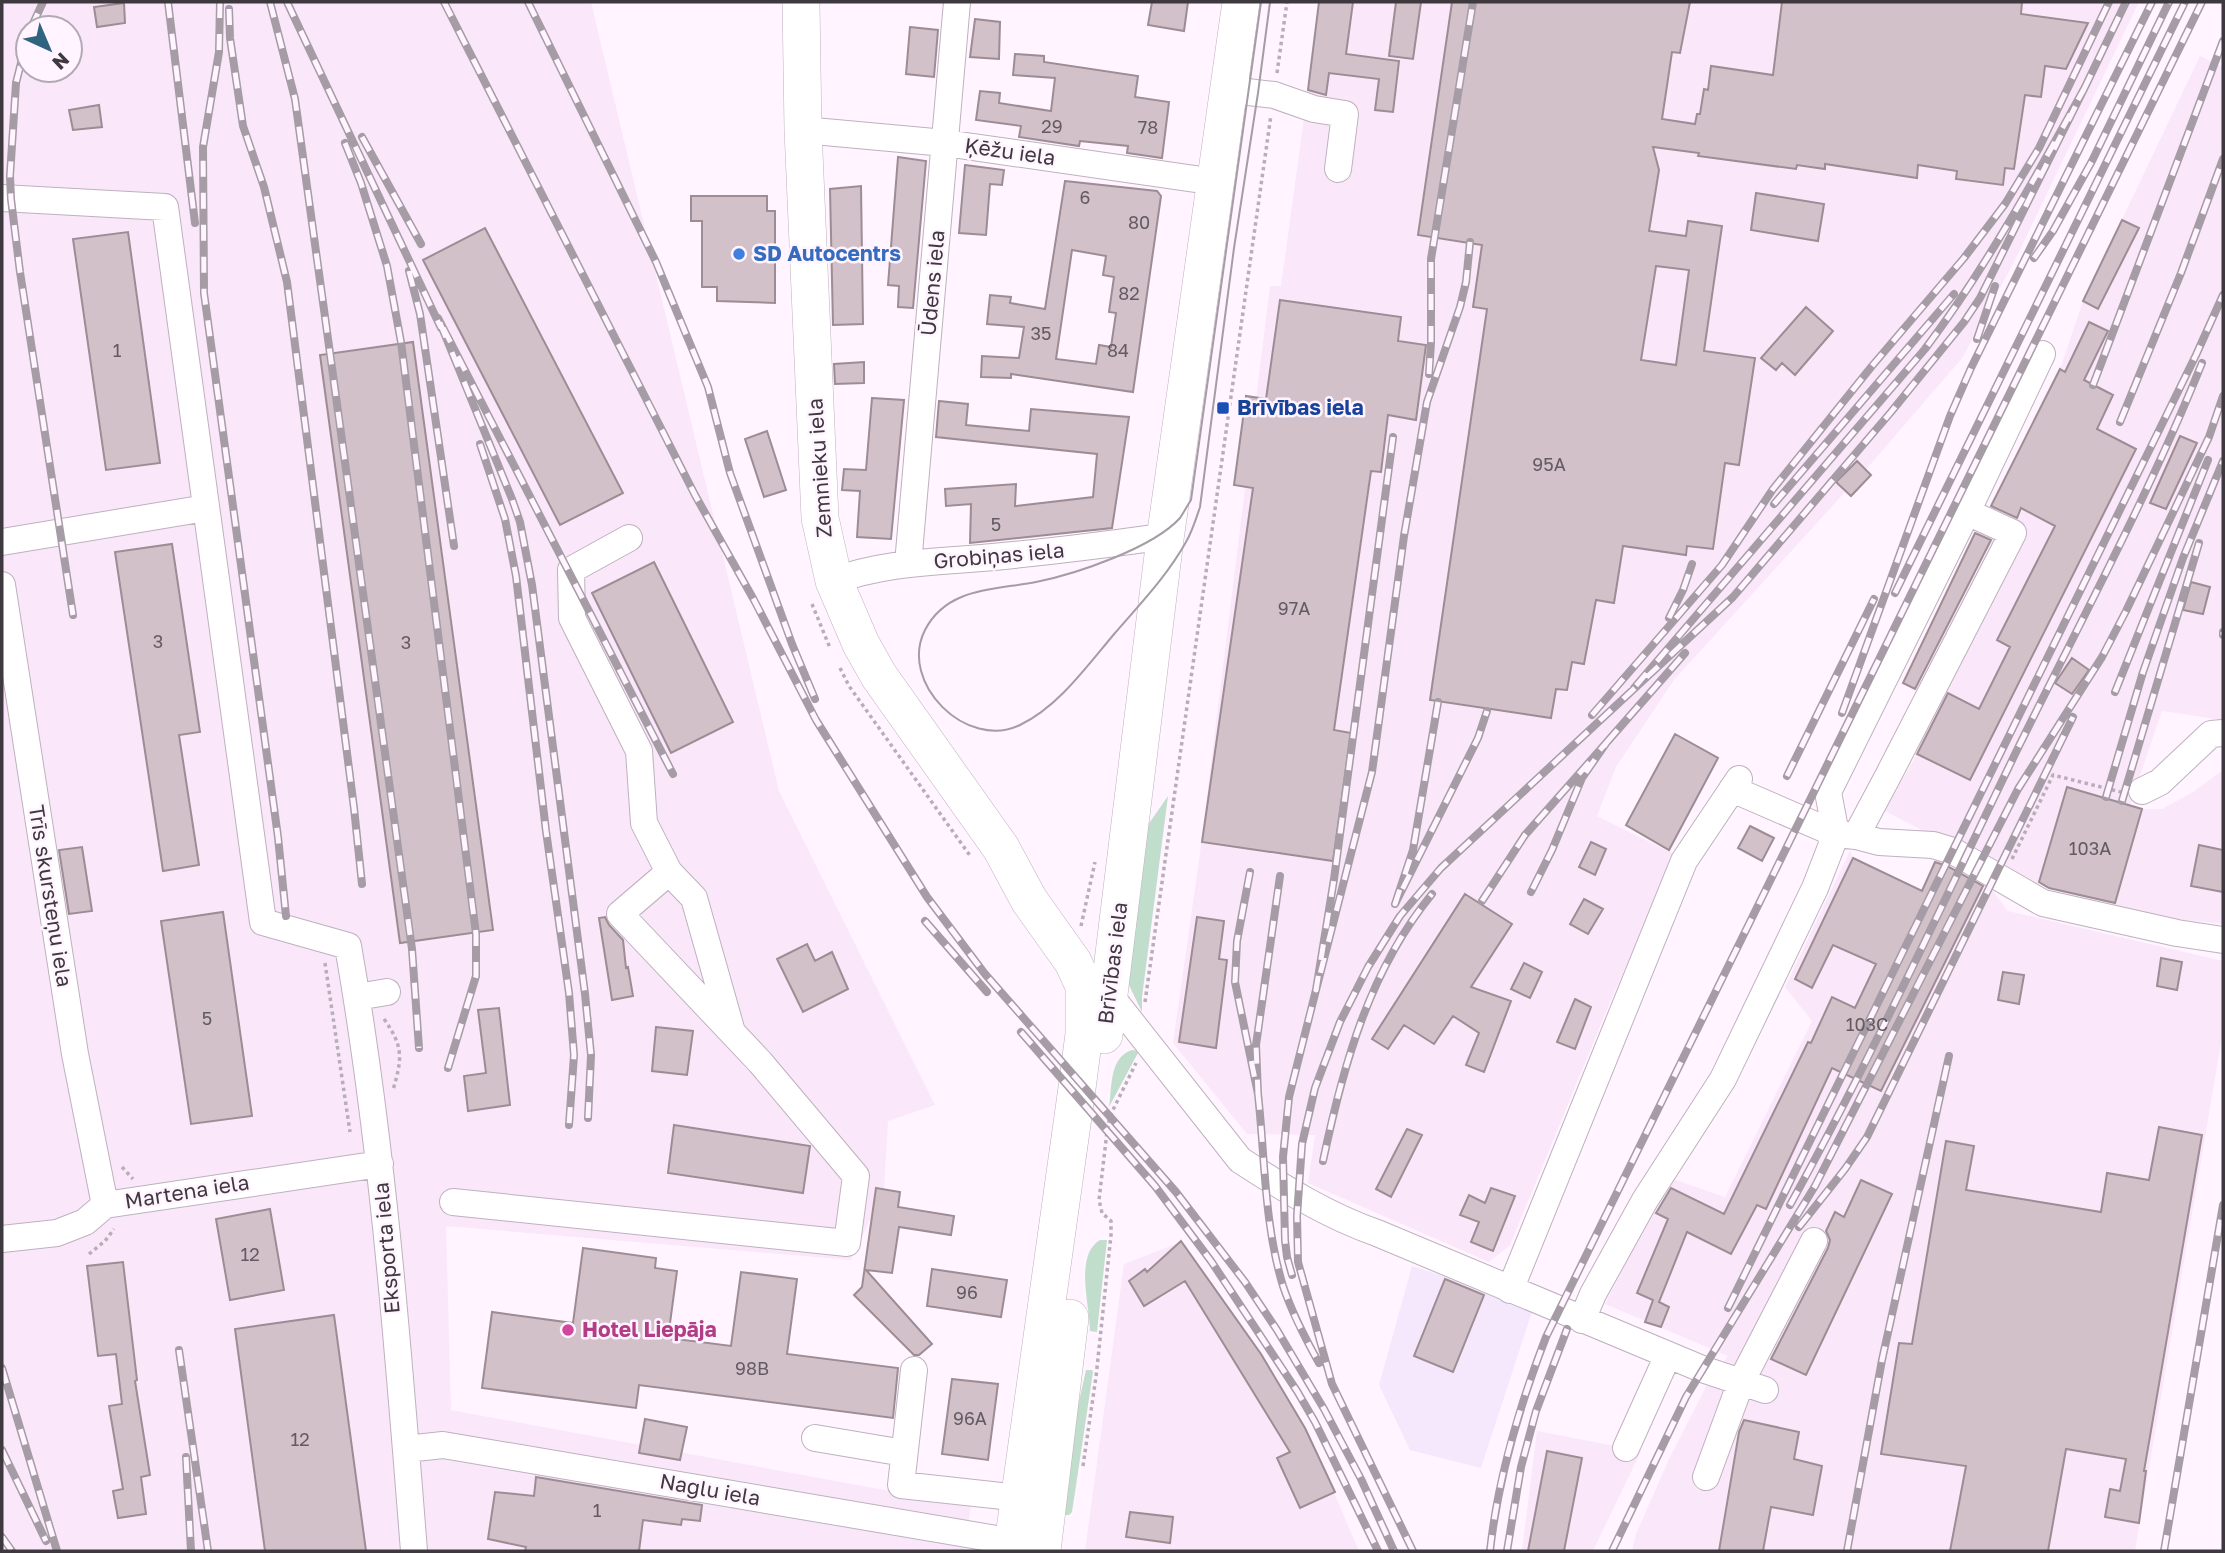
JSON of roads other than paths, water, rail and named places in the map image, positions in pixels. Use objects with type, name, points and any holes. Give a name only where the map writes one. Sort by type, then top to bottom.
[{"type":"highway","name":"Zemnieku iela","points":[[801,2],[803,130],[823,590],[861,644],[987,853],[1025,868],[1078,937],[1097,990]]},
{"type":"highway","name":"Brīvības iela","points":[[1023,1548],[1097,990],[1165,539],[1241,2]]},
{"type":"highway","name":"Brīvības iela","points":[[1023,1548],[1020,1498],[1084,1034],[1097,990]]},
{"type":"street","name":"Ūdens iela","points":[[908,564],[957,2]]},
{"type":"street","points":[[1230,90],[1274,94],[1314,109],[1345,114],[1338,169]]},
{"type":"street","name":"Ķēžu iela","points":[[803,130],[945,143],[1216,182]]},
{"type":"street","points":[[2,198],[165,208],[206,508],[2,542]]},
{"type":"street","points":[[1846,835],[1828,792],[2042,355]]},
{"type":"street","name":"Eksporta iela","points":[[206,508],[263,922],[335,943],[357,997],[380,1164],[414,1551]]},
{"type":"street","points":[[1582,1320],[1593,1294],[1645,1200],[1723,1079],[1815,888],[1846,835],[1895,764],[2013,533],[1967,512]]},
{"type":"street","points":[[629,538],[571,570],[572,618],[639,751],[644,823],[669,872],[694,898],[732,1032]]},
{"type":"street","name":"Grobiņas iela","points":[[823,590],[852,573],[908,564],[1062,551],[1153,538],[1165,539]]},
{"type":"street","name":"Trīs skursteņu iela","points":[[2,585],[75,1054],[92,1140],[111,1215]]},
{"type":"street","points":[[2142,791],[2160,782],[2211,734],[2223,733]]},
{"type":"street","points":[[1510,1290],[1684,861],[1736,784],[1846,835],[1879,842],[1933,845],[1953,851],[2043,904],[2177,933],[2223,940]]},
{"type":"street","points":[[453,1202],[847,1243],[856,1176],[760,1062],[620,914],[669,872]]},
{"type":"street","points":[[1097,990],[1240,1160],[1344,1222],[1377,1233],[1668,1355],[1753,1386]]},
{"type":"street","points":[[357,997],[387,992]]},
{"type":"street","name":"Martena iela","points":[[2,1239],[57,1233],[85,1222],[206,1188],[380,1164]]},
{"type":"street","points":[[1706,1478],[1753,1386],[1814,1241]]},
{"type":"street","points":[[1626,1448],[1668,1355]]},
{"type":"street","points":[[914,1370],[901,1485],[1020,1498]]},
{"type":"street","points":[[816,1438],[904,1453]]},
{"type":"street","name":"Naglu iela","points":[[406,1449],[443,1445],[1023,1548]]},
{"type":"tram line","points":[[1261,2],[1191,500],[1180,518],[1168,529],[1133,549],[1053,578],[973,593],[946,605],[934,616],[925,630],[919,650],[921,671],[929,690],[942,707],[979,729],[1000,731],[1020,725],[1060,696],[1162,578],[1192,530],[1200,507],[1270,2]]},
{"type":"railway","points":[[37,14],[43,2]]},
{"type":"railway","points":[[168,2],[195,223]]},
{"type":"railway","points":[[220,2],[219,52],[203,147],[204,293],[278,837],[286,916]]},
{"type":"railway","points":[[270,2],[295,99],[412,949],[419,1048]]},
{"type":"railway","points":[[287,2],[441,328]]},
{"type":"railway","points":[[444,2],[695,495],[754,600],[816,720],[927,897],[985,974],[1176,1192],[1245,1282],[1324,1409],[1361,1479],[1394,1551]]},
{"type":"railway","points":[[528,2],[656,262],[708,387],[730,473],[792,644],[815,699]]},
{"type":"railway","points":[[1429,374],[1431,259],[1473,2]]},
{"type":"railway","points":[[1592,715],[1722,565],[1773,489],[1964,258],[2005,204],[2039,148],[2109,2]]},
{"type":"railway","points":[[2084,89],[2126,2]]},
{"type":"railway","points":[[1842,713],[1950,416],[1971,368],[2152,2]]},
{"type":"railway","points":[[2034,258],[2053,231],[2092,161],[2169,2]]},
{"type":"railway","points":[[1895,593],[2185,2]]},
{"type":"railway","points":[[1490,1551],[1498,1496],[1511,1442],[1546,1337],[2202,2]]},
{"type":"railway","points":[[229,9],[230,38],[243,126],[264,187],[287,282],[362,884]]},
{"type":"railway","points":[[2093,385],[2223,41]]},
{"type":"railway","points":[[16,84],[11,199],[73,615]]},
{"type":"railway","points":[[1413,1551],[1332,1384],[1298,1262],[1297,1216],[1302,1144],[1315,1088],[1340,1022],[1368,967],[1400,916],[1441,868],[1733,597],[1964,322],[1980,298],[2084,89],[1989,255],[1925,349],[1634,688]]},
{"type":"railway","points":[[362,137],[421,244]]},
{"type":"railway","points":[[345,143],[361,183],[387,266],[401,342],[476,934],[476,976],[448,1068]]},
{"type":"railway","points":[[2120,422],[2181,273],[2223,159]]},
{"type":"railway","points":[[1393,437],[1334,879],[1316,990],[1372,772],[1404,536],[1427,402],[1460,307],[1466,282],[1470,242]]},
{"type":"railway","points":[[409,271],[420,314],[454,546]]},
{"type":"railway","points":[[1977,339],[1995,286]]},
{"type":"railway","points":[[1774,504],[1954,294]]},
{"type":"railway","points":[[1728,1308],[2223,295]]},
{"type":"railway","points":[[588,1118],[591,1055],[585,994],[532,585],[520,522],[512,499],[438,318],[673,774]]},
{"type":"railway","points":[[1790,1205],[1878,1036],[2113,558],[2160,461],[2202,363]]},
{"type":"railway","points":[[1612,1551],[1686,1397],[1815,1186],[2018,789],[2102,657],[2209,437],[2223,396]]},
{"type":"railway","points":[[480,444],[505,519],[516,576],[546,831],[569,993],[574,1055],[569,1125]]},
{"type":"railway","points":[[2115,692],[2208,460]]},
{"type":"railway","points":[[2106,797],[2143,672],[2183,558],[2223,461]]},
{"type":"railway","points":[[2122,801],[2199,543]]},
{"type":"railway","points":[[1669,618],[1692,564]]},
{"type":"railway","points":[[1787,776],[1874,599]]},
{"type":"railway","points":[[1607,742],[1685,653]]},
{"type":"railway","points":[[1438,702],[1413,850],[1395,904],[1478,738],[1487,711]]},
{"type":"railway","points":[[1799,1227],[1867,1137],[2073,717]]},
{"type":"railway","points":[[1482,901],[1525,835],[1607,742],[1582,778],[1531,892]]},
{"type":"railway","points":[[1250,872],[1237,941],[1235,982],[1258,1094],[1256,1045],[1280,876]]},
{"type":"railway","points":[[1323,1161],[1340,1090],[1361,1021],[1391,955],[1432,894]]},
{"type":"railway","points":[[925,921],[987,992]]},
{"type":"railway","points":[[1292,1275],[1285,1240],[1283,1157],[1289,1097],[1316,990]]},
{"type":"railway","points":[[1021,1032],[1155,1186],[1211,1261],[1315,1422],[1378,1551]]},
{"type":"railway","points":[[1847,1551],[1882,1360],[1949,1056]]},
{"type":"railway","points":[[1258,1094],[1269,1215],[1277,1263],[1290,1306],[1319,1363]]},
{"type":"railway","points":[[2164,1551],[2223,1205]]},
{"type":"railway","points":[[1507,1551],[1521,1467],[1536,1411],[1567,1329]]},
{"type":"railway","points":[[179,1350],[208,1551]]},
{"type":"railway","points":[[2,1368],[57,1551]]},
{"type":"railway","points":[[2,1450],[46,1541]]},
{"type":"railway","points":[[186,1457],[191,1551]]},
{"type":"railway","points":[[2,1537],[12,1551]]},
{"type":"place","name":"SD Autocentrs","points":[[739,254]]},
{"type":"place","name":"Brīvības iela","points":[[1223,408]]},
{"type":"place","name":"Hotel Liepāja","points":[[568,1330]]}]
